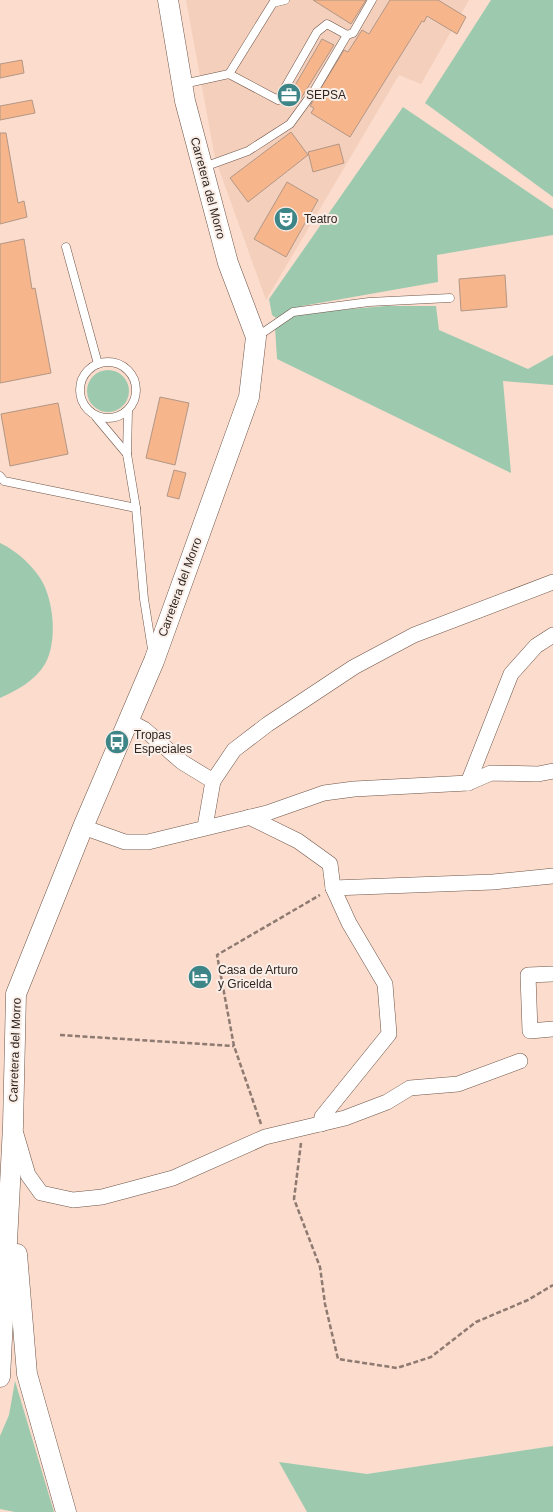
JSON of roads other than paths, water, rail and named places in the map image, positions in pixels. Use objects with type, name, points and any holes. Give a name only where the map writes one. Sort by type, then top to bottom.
[{"type":"main road","name":"Carretera del Morro","points":[[0,1377],[6,1160],[13,1126],[16,994],[83,827],[154,661],[249,397],[256,337],[228,263],[202,168],[182,85],[168,0]]},
{"type":"main road","name":"Carretera del Morro","points":[[6,1160],[27,1374],[66,1512]]},
{"type":"street","points":[[206,827],[214,780],[234,750],[268,724],[354,667],[414,635],[553,582]]},
{"type":"street","points":[[468,783],[511,674],[536,646],[553,635]]},
{"type":"street","points":[[129,721],[144,729],[182,762],[214,780]]},
{"type":"street","points":[[83,827],[125,842],[148,842],[267,813],[324,793],[354,789],[468,783],[491,773],[538,774],[553,771]]},
{"type":"street","points":[[249,817],[298,841],[330,864],[332,888],[349,923],[385,984],[389,1034],[322,1117],[321,1124]]},
{"type":"street","points":[[332,888],[493,882],[553,876]]},
{"type":"street","points":[[553,974],[528,975],[530,1030],[553,1029]]},
{"type":"street","points":[[13,1126],[28,1175],[41,1193],[73,1200],[102,1197],[173,1178],[266,1138],[345,1118],[379,1105],[410,1088],[458,1084],[520,1062]]},
{"type":"lane","points":[[229,74],[273,2],[285,0]]},
{"type":"lane","points":[[202,168],[248,151],[290,124],[314,91],[347,35],[353,33],[372,0]]},
{"type":"lane","points":[[182,85],[229,74],[278,100],[317,32],[327,24],[347,35]]},
{"type":"lane","points":[[66,247],[98,364]]},
{"type":"lane","points":[[256,337],[293,312],[369,302],[450,298]]},
{"type":"lane","points":[[107,362],[117,363],[126,368],[136,384],[134,403],[128,411],[120,416],[103,418],[88,410],[80,394],[84,376],[90,369],[98,364],[107,362]]},
{"type":"lane","points":[[128,411],[127,454],[136,508],[144,599],[154,661]]},
{"type":"lane","points":[[95,415],[127,454]]},
{"type":"lane","points":[[0,476],[4,481],[136,508]]},
{"type":"place","name":"SEPSA","points":[[289,95]]},
{"type":"place","name":"Teatro","points":[[286,219]]},
{"type":"place","name":"Tropas Especiales","points":[[117,742]]},
{"type":"place","name":"Casa de Arturo y Gricelda","points":[[200,977]]}]
